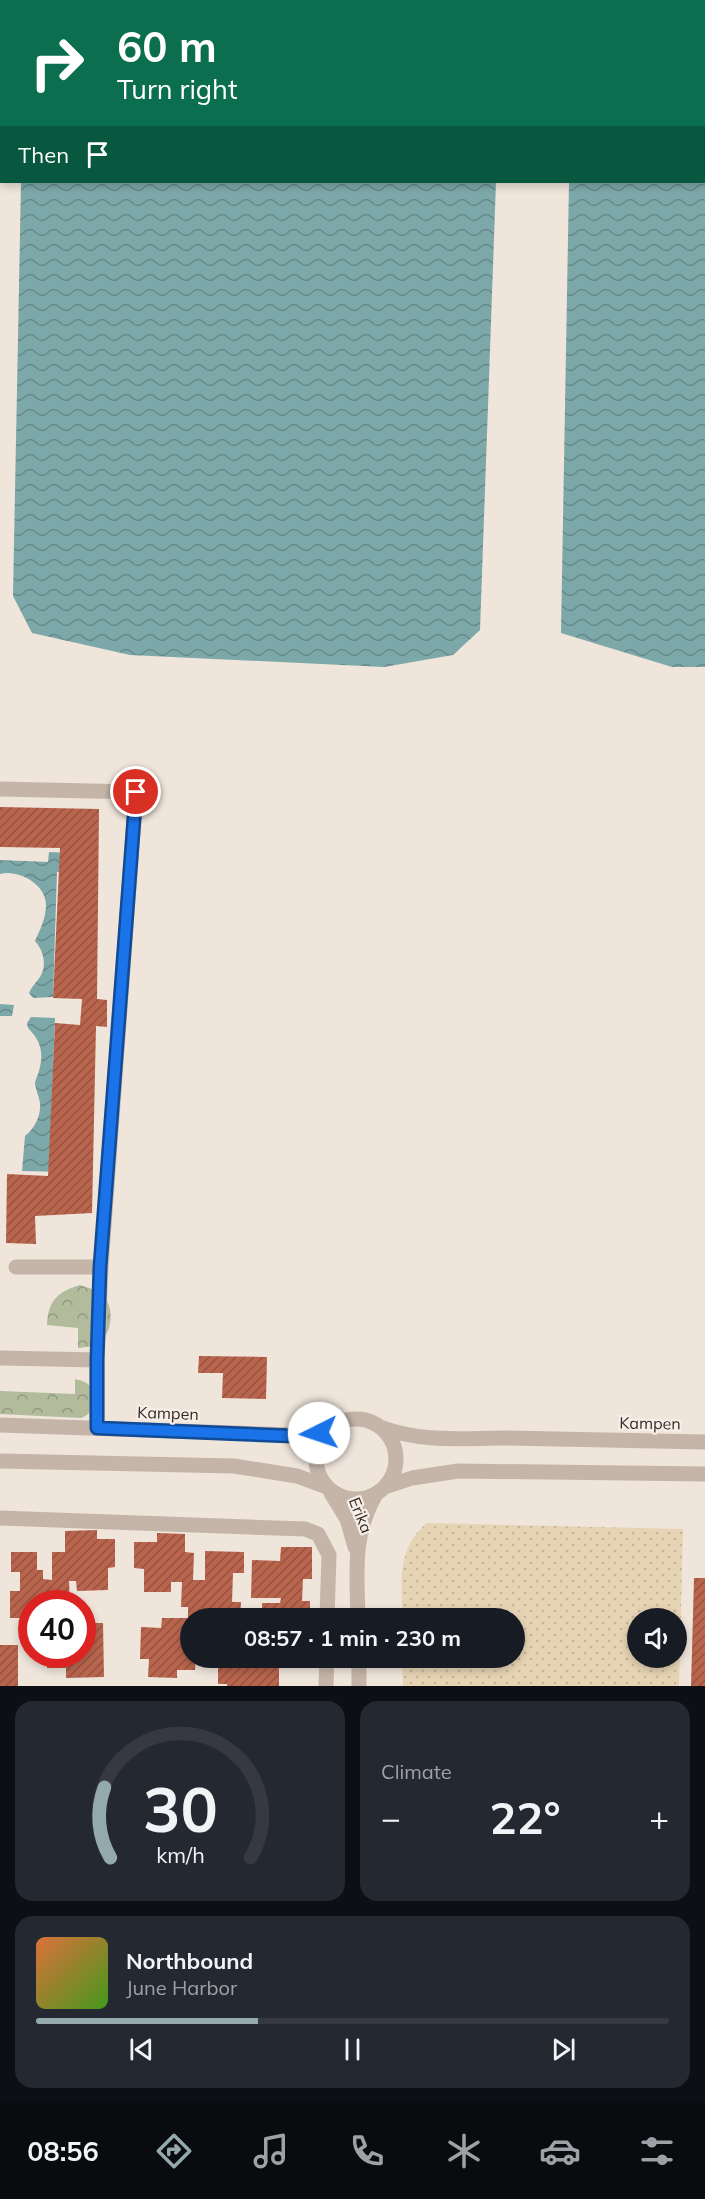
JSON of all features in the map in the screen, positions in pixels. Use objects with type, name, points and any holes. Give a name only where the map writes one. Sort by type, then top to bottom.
[{"type":"street","points":[[0,789],[136,792],[100,1267],[97,1428]]},
{"type":"street","points":[[16,1267],[100,1267]]},
{"type":"street","points":[[0,1358],[97,1360]]},
{"type":"street","points":[[329,1490],[316,1469],[315,1456],[319,1442],[326,1431],[332,1427],[351,1419],[364,1419],[387,1432],[394,1443],[397,1456],[395,1469],[390,1482],[381,1491]]},
{"type":"street","name":"Kampen","points":[[0,1425],[293,1436],[319,1433],[332,1427]]},
{"type":"street","name":"Kampen","points":[[380,1427],[404,1435],[439,1439],[705,1442]]},
{"type":"street","points":[[0,1461],[234,1466],[297,1476],[343,1498],[357,1500],[412,1478],[459,1471],[701,1474],[705,1488]]},
{"type":"street","name":"Erika","points":[[329,1490],[347,1519],[356,1553],[358,1608]]},
{"type":"street","name":"Erika","points":[[356,1553],[365,1513],[381,1491]]},
{"type":"street","points":[[0,1518],[305,1529],[318,1534],[329,1555],[327,1608]]},
{"type":"street","points":[[326,1686],[327,1668]]},
{"type":"street","points":[[358,1668],[359,1686]]},
{"type":"green space","points":[[80,1285],[103,1295],[111,1314],[105,1337],[93,1346],[78,1348],[78,1328],[47,1325],[49,1310],[55,1299],[65,1291]]},
{"type":"green space","points":[[75,1379],[88,1384],[94,1394],[94,1404],[86,1416],[81,1418],[0,1414],[0,1391],[75,1394]]},
{"type":"sand","points":[[427,1523],[683,1529],[681,1608],[627,1608],[627,1668],[679,1668],[679,1686],[403,1686],[402,1668],[525,1668],[525,1608],[402,1608],[403,1567],[410,1544]]},
{"type":"water","points":[[21,183],[496,183],[480,630],[453,655],[384,667],[130,655],[32,633],[13,596]]},
{"type":"water","points":[[569,183],[705,183],[705,667],[672,667],[561,633]]},
{"type":"water","points":[[49,852],[70,853],[69,873],[57,872],[53,997],[33,998],[29,993],[42,973],[44,963],[35,941],[45,915],[45,897],[30,880],[15,874],[0,874],[0,860],[48,862]]},
{"type":"water","points":[[0,1004],[14,1005],[12,1016],[0,1016]]},
{"type":"water","points":[[31,1017],[55,1018],[50,1148],[62,1172],[22,1171],[25,1136],[37,1121],[40,1108],[35,1084],[41,1053],[39,1043],[28,1028],[27,1023]]},
{"type":"building","points":[[0,807],[99,809],[97,999],[107,1000],[107,1027],[96,1026],[92,1213],[35,1216],[36,1244],[6,1243],[7,1174],[48,1176],[55,1023],[80,1025],[82,999],[53,998],[60,848],[0,847]]},
{"type":"building","points":[[199,1356],[267,1357],[266,1399],[222,1398],[223,1373],[198,1373]]},
{"type":"building","points":[[97,1530],[97,1539],[115,1539],[115,1567],[108,1568],[108,1590],[77,1590],[76,1581],[69,1581],[69,1590],[20,1590],[20,1572],[11,1572],[11,1552],[37,1552],[37,1570],[43,1570],[43,1579],[52,1580],[52,1552],[65,1552],[65,1531]]},
{"type":"building","points":[[157,1533],[185,1534],[185,1552],[194,1553],[193,1580],[205,1580],[205,1551],[244,1552],[244,1573],[233,1573],[232,1602],[241,1602],[241,1608],[181,1607],[182,1582],[171,1582],[171,1592],[144,1592],[144,1569],[134,1568],[134,1542],[157,1542]]},
{"type":"building","points":[[281,1547],[312,1547],[312,1579],[303,1579],[302,1601],[310,1601],[310,1608],[262,1608],[262,1603],[280,1603],[281,1598],[251,1598],[252,1560],[280,1561]]},
{"type":"building","points":[[694,1578],[705,1578],[705,1686],[691,1686]]},
{"type":"building","points":[[10,1591],[18,1591],[18,1618],[10,1618]]},
{"type":"building","points":[[162,1618],[180,1618],[180,1668],[195,1668],[195,1670],[177,1670],[177,1678],[148,1677],[149,1659],[140,1659],[141,1627],[161,1628]]},
{"type":"building","points":[[96,1623],[103,1623],[104,1677],[66,1678],[66,1668],[96,1668]]},
{"type":"building","points":[[0,1645],[18,1645],[18,1686],[0,1686]]},
{"type":"building","points":[[218,1668],[279,1668],[279,1686],[218,1684]]},
{"type":"route","points":[[136,792],[100,1267],[97,1428],[293,1436],[319,1433]]}]
